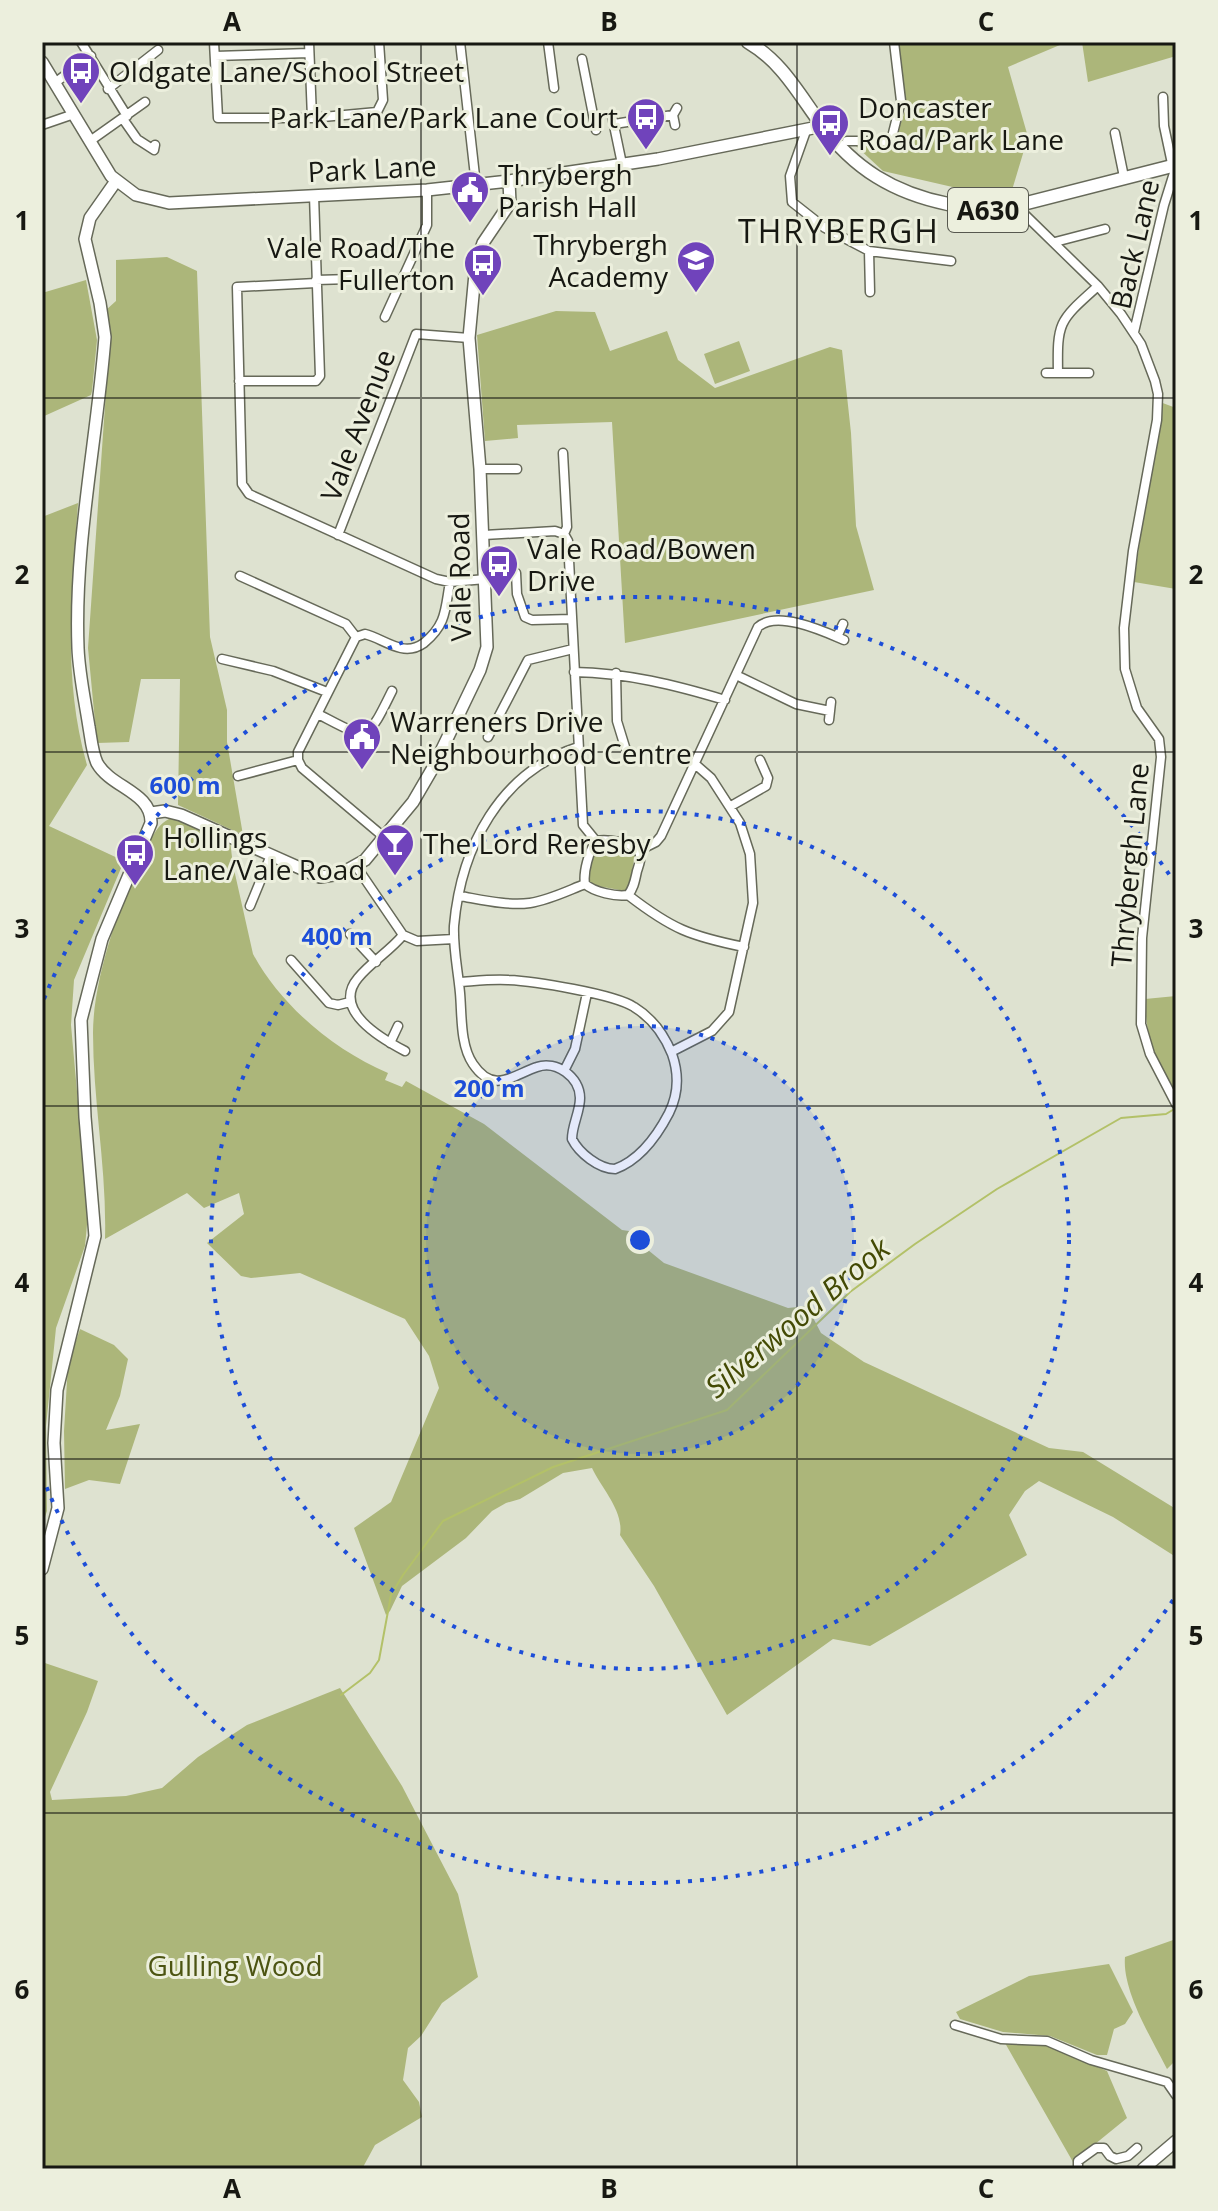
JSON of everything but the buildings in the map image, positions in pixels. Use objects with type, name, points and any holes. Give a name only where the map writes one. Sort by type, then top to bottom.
[{"type":"main road","name":"A630","points":[[748,42],[777,63],[823,126],[862,168],[910,195],[991,210],[1174,165]]},
{"type":"street","points":[[81,42],[141,143],[154,150],[155,145]]},
{"type":"street","points":[[214,42],[218,118],[312,118],[373,114],[380,109],[383,100],[379,42]]},
{"type":"street","points":[[309,42],[312,118]]},
{"type":"street","points":[[460,42],[476,185]]},
{"type":"street","points":[[548,42],[554,88]]},
{"type":"street","points":[[847,141],[887,141],[892,137],[901,101],[894,42]]},
{"type":"street","points":[[108,89],[158,51]]},
{"type":"street","points":[[215,56],[309,53]]},
{"type":"street","points":[[56,82],[91,56]]},
{"type":"street","points":[[582,59],[595,127],[613,120],[675,116]]},
{"type":"street","points":[[42,62],[116,181],[90,218],[85,239],[105,337],[81,551],[78,649],[89,728],[98,763],[116,784],[145,802],[151,813],[151,823],[102,939],[81,1020],[93,1208],[92,1248],[57,1390],[54,1443],[58,1508],[42,1569]]},
{"type":"street","points":[[1163,97],[1164,126],[1174,165]]},
{"type":"street","points":[[90,141],[145,102]]},
{"type":"street","points":[[42,125],[74,114]]},
{"type":"street","points":[[613,120],[622,164]]},
{"type":"street","name":"Park Lane","points":[[116,181],[136,195],[169,203],[427,190],[622,164],[823,126]]},
{"type":"street","points":[[806,131],[790,176],[792,202],[825,228],[869,251],[951,261]]},
{"type":"street","points":[[1115,133],[1124,177]]},
{"type":"street","name":"Back Lane","points":[[1134,332],[1171,195],[1174,165]]},
{"type":"street","name":"Vale Road","points":[[151,813],[174,813],[320,877],[330,877],[356,866],[374,851],[425,784],[480,670],[487,647],[484,535],[469,338],[476,263],[483,243],[510,203],[509,181]]},
{"type":"street","points":[[385,317],[427,225],[427,190]]},
{"type":"street","points":[[239,381],[318,379],[314,195]]},
{"type":"street","points":[[1016,206],[1098,286],[1134,332]]},
{"type":"street","points":[[1055,242],[1105,229]]},
{"type":"street","points":[[869,251],[870,292]]},
{"type":"street","points":[[351,279],[237,287],[242,484],[249,494],[436,579],[450,582],[486,579]]},
{"type":"street","points":[[1058,373],[1057,336],[1060,325],[1067,314],[1098,286]]},
{"type":"street","name":"Thrybergh Lane","points":[[1134,332],[1152,370],[1158,394],[1157,420],[1133,551],[1124,628],[1125,669],[1137,708],[1159,739],[1161,757],[1142,938],[1141,1024],[1150,1054],[1176,1104]]},
{"type":"street","name":"Vale Avenue","points":[[338,535],[416,334],[469,338]]},
{"type":"street","points":[[1046,373],[1089,373]]},
{"type":"street","points":[[563,453],[567,527],[564,534]]},
{"type":"street","points":[[480,469],[517,469]]},
{"type":"street","points":[[484,535],[555,531],[564,534],[568,541],[583,825],[596,841]]},
{"type":"street","points":[[516,573],[517,594],[525,617],[532,620],[572,619]]},
{"type":"street","points":[[240,576],[346,624],[356,637]]},
{"type":"street","points":[[385,838],[302,768],[298,752],[356,637],[365,634],[406,649],[419,647],[443,624],[450,582]]},
{"type":"street","points":[[638,851],[661,836],[758,627],[770,620],[800,624],[840,638],[843,624]]},
{"type":"street","points":[[488,737],[528,660],[573,649]]},
{"type":"street","points":[[222,659],[273,671],[327,692]]},
{"type":"street","points":[[574,672],[616,673],[668,683],[725,700]]},
{"type":"street","points":[[616,673],[617,721],[625,747]]},
{"type":"street","points":[[736,675],[796,704],[830,711]]},
{"type":"street","points":[[318,714],[355,734],[363,735],[374,729],[392,691]]},
{"type":"street","points":[[459,982],[507,979],[618,999],[635,1007],[657,1026],[671,1052],[678,1084],[671,1109],[640,1155],[615,1169],[599,1165],[574,1145],[572,1132],[580,1098],[576,1082],[564,1071],[542,1065],[508,1081],[498,1081],[483,1075],[467,1051],[454,939],[460,896],[474,842],[501,798],[541,764],[578,747]]},
{"type":"street","points":[[238,776],[298,760]]},
{"type":"street","points":[[731,806],[766,786],[768,778],[760,760]]},
{"type":"street","points":[[671,1052],[712,1031],[729,1012],[753,903],[753,870],[746,838],[731,806],[711,778],[695,764]]},
{"type":"street","points":[[596,841],[634,847],[638,851],[640,858],[633,889],[628,895],[590,889],[585,884],[584,878],[596,841]]},
{"type":"street","points":[[250,906],[271,855]]},
{"type":"street","points":[[356,866],[403,935],[417,941],[454,939]]},
{"type":"street","points":[[460,896],[529,903],[585,884]]},
{"type":"street","points":[[628,895],[678,929],[698,938],[744,947]]},
{"type":"street","points":[[350,934],[376,962]]},
{"type":"street","points":[[403,935],[357,979],[350,1002],[357,1015],[376,1035],[405,1051]]},
{"type":"street","points":[[291,960],[329,1003],[338,1005],[350,1002]]},
{"type":"street","points":[[564,1071],[575,1049],[587,993]]},
{"type":"street","points":[[390,1043],[398,1026]]},
{"type":"street","points":[[955,2025],[1001,2039],[1047,2041],[1091,2060],[1167,2082],[1176,2095]]},
{"type":"street","points":[[1143,2169],[1176,2141]]},
{"type":"street","points":[[1078,2169],[1078,2161],[1096,2148],[1104,2148],[1116,2159],[1128,2156],[1137,2148]]},
{"type":"green space","points":[[898,42],[1067,42],[1008,67],[1028,137],[1009,200],[883,171],[856,146],[894,143],[906,108]]},
{"type":"green space","points":[[1082,42],[1176,42],[1176,56],[1088,82]]},
{"type":"green space","points":[[167,257],[197,271],[210,637],[227,710],[227,742],[243,835],[178,805],[180,679],[141,679],[129,742],[97,743],[88,648],[110,335],[106,310],[116,301],[116,260]]},
{"type":"green space","points":[[86,280],[97,340],[91,395],[42,417],[42,293]]},
{"type":"green space","points":[[556,311],[595,312],[610,351],[667,331],[678,360],[715,388],[830,347],[842,350],[856,526],[874,590],[625,643],[612,422],[517,425],[518,438],[485,441],[477,335]]},
{"type":"green space","points":[[739,341],[750,371],[715,384],[704,354]]},
{"type":"green space","points":[[1160,402],[1176,408],[1176,589],[1134,582]]},
{"type":"green space","points":[[78,503],[72,667],[74,700],[87,765],[49,826],[124,861],[74,980],[71,1025],[88,1214],[85,1246],[56,1328],[46,1426],[47,1511],[42,1526],[42,517]]},
{"type":"green space","points":[[175,817],[230,841],[253,954],[278,991],[329,1039],[388,1073],[385,1080],[402,1087],[406,1081],[484,1124],[622,1230],[636,1232],[648,1250],[664,1263],[788,1308],[807,1306],[821,1333],[864,1362],[1049,1448],[1083,1452],[1176,1509],[1176,1557],[1113,1517],[1039,1481],[1025,1491],[1009,1515],[1027,1555],[870,1646],[833,1639],[727,1715],[654,1586],[620,1535],[616,1509],[592,1468],[563,1473],[520,1499],[492,1511],[466,1538],[402,1586],[386,1615],[354,1528],[391,1502],[439,1388],[429,1356],[405,1319],[300,1273],[251,1278],[241,1276],[207,1243],[244,1214],[239,1193],[204,1208],[187,1193],[105,1239],[93,1033],[97,990],[116,920],[133,877],[154,833],[168,819]]},
{"type":"green space","points":[[607,844],[632,851],[635,855],[629,886],[625,891],[592,885],[588,879],[596,847]]},
{"type":"green space","points":[[1176,996],[1176,1095],[1153,1049],[1147,1027],[1145,999]]},
{"type":"green space","points":[[80,1329],[114,1345],[128,1359],[120,1396],[106,1430],[140,1424],[120,1484],[89,1480],[65,1489],[64,1431],[68,1365]]},
{"type":"green space","name":"Gulling Wood","points":[[42,1662],[98,1681],[50,1792],[52,1800],[126,1796],[162,1788],[198,1757],[247,1725],[340,1688],[402,1786],[458,1894],[478,1977],[442,2003],[421,2036],[408,2048],[403,2080],[419,2102],[422,2117],[375,2145],[362,2169],[42,2169]]},
{"type":"green space","points":[[1176,1939],[1176,2060],[1167,2069],[1133,1999],[1125,1970],[1125,1957]]},
{"type":"green space","points":[[1109,1964],[1133,2012],[1125,2024],[1114,2029],[1107,2055],[1097,2055],[1050,2036],[1003,2032],[960,2019],[956,2012],[1029,1976]]},
{"type":"green space","points":[[1005,2043],[1047,2046],[1107,2071],[1127,2118],[1073,2162]]},
{"type":"waterway","name":"Silverwood Brook","points":[[341,1695],[370,1673],[379,1660],[391,1595],[443,1521],[553,1467],[727,1410],[850,1292],[915,1244],[997,1189],[1121,1118],[1166,1114],[1176,1108]]},
{"type":"place","name":"Oldgate Lane/School Street","points":[[81,105]]},
{"type":"place","name":"Park Lane/Park Lane Court","points":[[646,151]]},
{"type":"place","name":"Doncaster Road/Park Lane","points":[[830,157]]},
{"type":"place","name":"Thrybergh Parish Hall","points":[[470,224]]},
{"type":"place","name":"Thrybergh Academy","points":[[696,294]]},
{"type":"place","name":"Vale Road/The Fullerton","points":[[483,297]]},
{"type":"place","name":"Vale Road/Bowen Drive","points":[[499,598]]},
{"type":"place","name":"Warreners Drive Neighbourhood Centre","points":[[362,771]]},
{"type":"place","name":"The Lord Reresby","points":[[395,877]]},
{"type":"place","name":"Hollings Lane/Vale Road","points":[[135,887]]},
{"type":"district","name":"THRYBERGH","points":[[839,230]]}]
